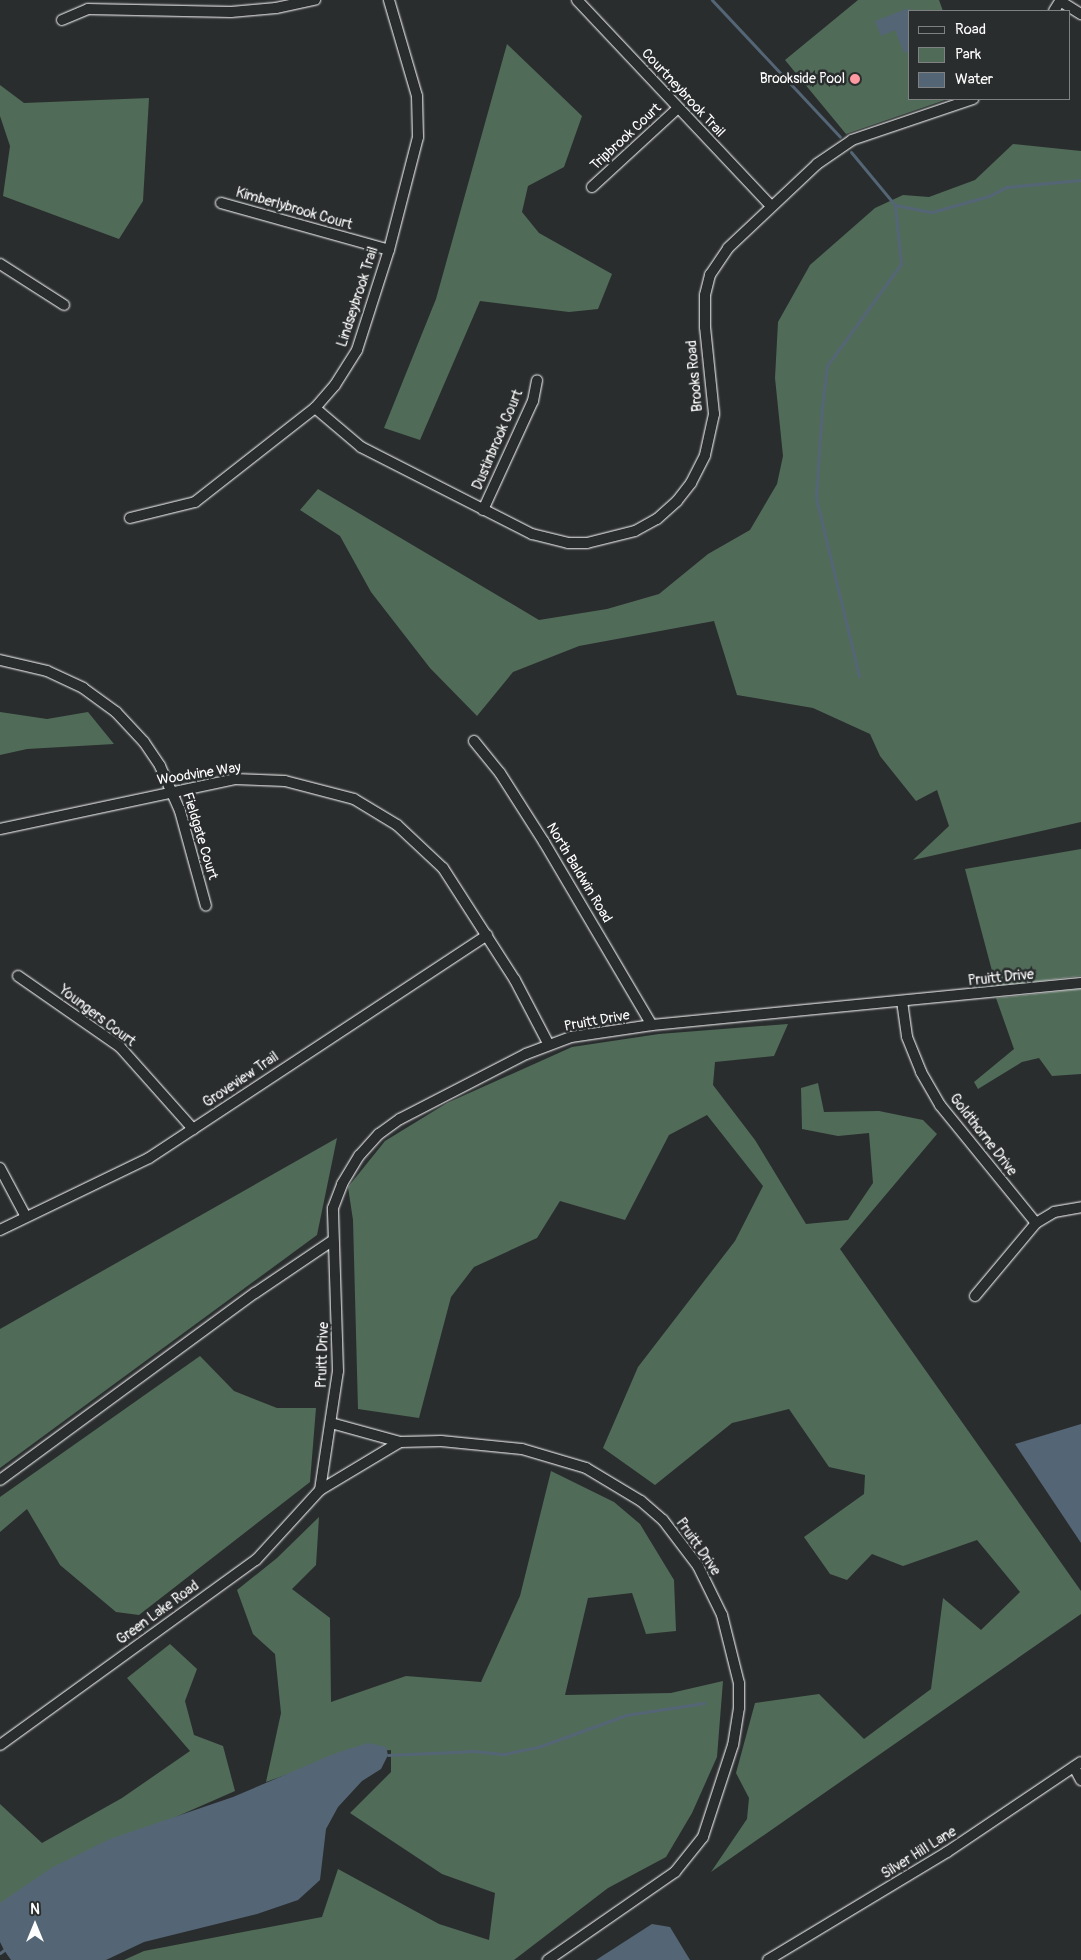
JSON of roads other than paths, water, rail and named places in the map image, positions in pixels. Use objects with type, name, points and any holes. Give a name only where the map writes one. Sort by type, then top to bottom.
[{"type":"street","points":[[62,20],[88,9],[231,12],[276,8],[314,0]]},
{"type":"street","name":"Lindseybrook Trail","points":[[130,518],[195,502],[315,408],[336,385],[357,350],[389,250],[414,156],[419,116],[412,73],[389,0]]},
{"type":"street","name":"Courtneybrook Trail","points":[[577,0],[770,206]]},
{"type":"street","points":[[1061,1],[1081,14]]},
{"type":"street","name":"Brooks Road","points":[[315,408],[361,447],[483,510],[547,539],[586,543],[635,531],[657,518],[677,501],[701,466],[711,437],[713,399],[704,326],[707,282],[728,248],[770,206],[817,164],[852,140],[970,100]]},
{"type":"street","name":"Tripbrook Court","points":[[592,187],[678,108]]},
{"type":"street","name":"Kimberlybrook Court","points":[[221,203],[389,250]]},
{"type":"street","points":[[0,264],[64,305]]},
{"type":"street","name":"Dustinbrook Court","points":[[483,510],[533,401],[537,380]]},
{"type":"street","name":"Fieldgate Court","points":[[0,660],[47,671],[101,700],[144,742],[160,766],[180,811],[206,906]]},
{"type":"street","name":"North Baldwin Road","points":[[474,741],[500,773],[544,842],[652,1025]]},
{"type":"street","name":"Woodvine Way","points":[[0,829],[210,783],[261,779],[308,785],[354,799],[397,825],[435,859],[487,935],[549,1045]]},
{"type":"street","name":"Groveview Trail","points":[[0,1230],[149,1158],[487,935]]},
{"type":"street","name":"Youngers Court","points":[[18,976],[120,1047],[194,1129]]},
{"type":"street","name":"Pruitt Drive","points":[[548,1960],[675,1872],[696,1850],[711,1819],[733,1745],[739,1694],[733,1653],[722,1616],[708,1583],[686,1548],[653,1511],[614,1482],[558,1457],[522,1450],[441,1441],[400,1442],[331,1423],[339,1335],[332,1241],[333,1208],[342,1184],[359,1156],[379,1134],[400,1119],[474,1079],[571,1037],[652,1025],[1081,983]]},
{"type":"street","name":"Goldthorne Drive","points":[[902,1001],[907,1037],[921,1072],[940,1105],[1036,1223]]},
{"type":"street","points":[[0,1168],[26,1217]]},
{"type":"street","points":[[975,1296],[1036,1223],[1054,1212],[1081,1207]]},
{"type":"street","points":[[0,1480],[255,1293],[332,1241]]},
{"type":"street","points":[[320,1490],[331,1423]]},
{"type":"street","name":"Green Lake Road","points":[[0,1745],[256,1560],[320,1490],[400,1442]]},
{"type":"street","points":[[1078,1765],[1081,1780]]},
{"type":"street","name":"Silver Hill Lane","points":[[768,1960],[947,1852],[1078,1765]]},
{"type":"water","points":[[909,8],[908,52],[904,53],[895,30],[881,36],[875,21]]},
{"type":"water","points":[[1081,1424],[1081,1543],[1015,1444]]},
{"type":"water","points":[[368,1743],[386,1747],[388,1755],[381,1769],[362,1781],[338,1807],[326,1829],[320,1880],[298,1900],[257,1914],[144,1942],[106,1960],[11,1960],[4,1950],[0,1942],[0,1903],[51,1868],[110,1839],[233,1797],[336,1753]]},
{"type":"water","points":[[652,1924],[670,1927],[690,1960],[596,1960]]},
{"type":"waterway","points":[[712,0],[840,137]]},
{"type":"waterway","points":[[851,152],[895,205],[901,264],[827,366],[822,407],[816,498],[859,676]]},
{"type":"waterway","points":[[895,205],[932,212],[989,196],[1006,187],[1081,180]]},
{"type":"waterway","points":[[388,1755],[474,1751],[504,1754],[541,1746],[626,1715],[704,1703]]},
{"type":"waterway","points":[[0,1953],[4,1950]]},
{"type":"place","name":"Brookside Pool","points":[[855,79]]}]
